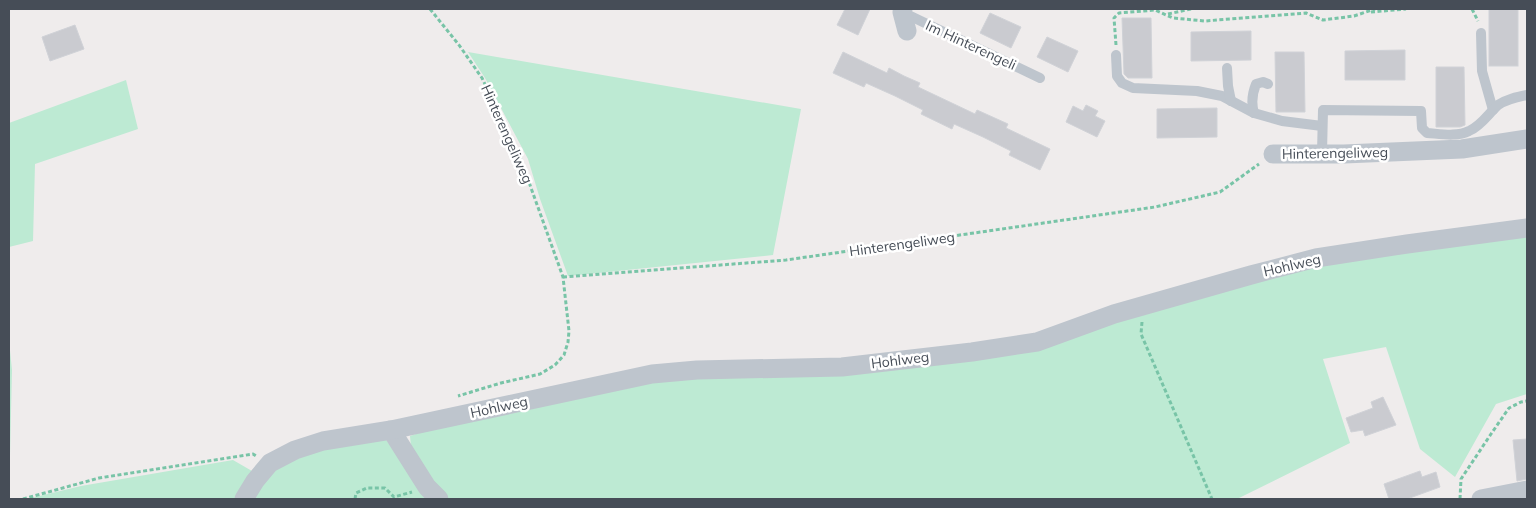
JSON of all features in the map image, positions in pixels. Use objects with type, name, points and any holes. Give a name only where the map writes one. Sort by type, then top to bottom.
[{"type":"street","name":"Im Hinterengeli","points":[[902,10],[907,31]]},
{"type":"street","name":"Hinterengeliweg","points":[[1273,154],[1344,154],[1462,149],[1527,138]]},
{"type":"street","name":"Hohlweg","points":[[270,463],[295,450],[323,441],[391,430],[652,374],[697,370],[842,367],[972,352],[1037,342],[1114,314],[1316,258],[1527,228]]},
{"type":"street","points":[[391,430],[433,493]]},
{"type":"street","points":[[244,499],[255,481],[270,463]]},
{"type":"street","points":[[1481,499],[1527,490]]},
{"type":"lane","name":"Im Hinterengeli","points":[[902,10],[1040,78]]},
{"type":"lane","points":[[1481,33],[1482,70],[1493,110]]},
{"type":"lane","points":[[1116,55],[1117,76],[1122,83],[1133,88],[1197,91],[1222,96],[1254,114],[1282,121],[1322,126]]},
{"type":"lane","points":[[1227,68],[1231,101]]},
{"type":"lane","points":[[1254,114],[1252,105],[1256,84],[1262,82],[1268,84]]},
{"type":"lane","points":[[1322,153],[1323,110],[1421,111],[1422,128],[1427,133],[1455,134],[1470,131],[1493,110],[1509,99],[1527,95]]},
{"type":"path","name":"Hinterengeliweg","points":[[430,9],[482,78],[521,160],[563,277],[786,260],[1155,207],[1220,192],[1273,154]]},
{"type":"path","points":[[1167,14],[1191,9]]},
{"type":"path","points":[[1116,55],[1114,18],[1119,13],[1155,10],[1173,18],[1204,21],[1306,13],[1323,20],[1354,16],[1375,9]]},
{"type":"path","points":[[1366,12],[1406,9]]},
{"type":"path","points":[[454,398],[501,383],[540,374],[555,365],[564,355],[569,332],[563,277]]},
{"type":"path","points":[[1144,318],[1141,334],[1212,499]]},
{"type":"path","points":[[1460,499],[1461,479],[1491,434],[1509,408],[1527,401]]},
{"type":"path","points":[[23,499],[99,478],[253,454],[270,463]]},
{"type":"path","points":[[355,499],[356,493],[367,488],[385,488],[394,497],[433,493]]},
{"type":"green space","points":[[468,52],[801,109],[773,255],[568,276],[540,199],[528,159],[485,78]]},
{"type":"green space","points":[[126,80],[138,129],[35,164],[33,241],[9,247],[9,123]]},
{"type":"green space","points":[[1527,231],[1527,394],[1496,404],[1455,477],[1420,449],[1386,347],[1323,359],[1350,443],[1237,499],[447,499],[412,458],[410,436],[443,425],[652,379],[1015,350],[1230,282]]},
{"type":"green space","points":[[9,341],[12,370],[9,499]]},
{"type":"green space","points":[[383,436],[432,499],[27,499],[81,486],[233,460],[252,471],[326,446]]},
{"type":"building","points":[[845,9],[870,9],[858,35],[837,25]]},
{"type":"building","points":[[1489,9],[1518,9],[1518,66],[1489,66]]},
{"type":"building","points":[[990,13],[1021,27],[1011,48],[980,33]]},
{"type":"building","points":[[1122,18],[1151,18],[1152,78],[1128,78],[1124,74]]},
{"type":"building","points":[[75,25],[84,49],[50,61],[42,37]]},
{"type":"building","points":[[1251,31],[1251,60],[1191,61],[1191,32]]},
{"type":"building","points":[[1047,37],[1078,51],[1068,72],[1037,57]]},
{"type":"building","points":[[1405,50],[1405,80],[1345,80],[1345,51]]},
{"type":"building","points":[[843,52],[887,73],[889,68],[920,83],[918,87],[975,114],[977,110],[1008,124],[1006,128],[1050,149],[1040,170],[1009,155],[1011,151],[983,137],[954,124],[952,129],[921,114],[923,110],[895,96],[866,83],[864,87],[833,73]]},
{"type":"building","points":[[1275,52],[1304,52],[1305,112],[1276,112]]},
{"type":"building","points":[[1436,67],[1464,67],[1465,125],[1460,127],[1436,127]]},
{"type":"building","points":[[1086,105],[1098,111],[1095,116],[1105,121],[1097,137],[1066,122],[1073,106],[1083,111]]},
{"type":"building","points":[[1217,108],[1217,137],[1157,138],[1157,109]]},
{"type":"building","points":[[1383,397],[1396,425],[1365,436],[1363,430],[1351,432],[1346,418],[1373,408],[1371,402]]},
{"type":"building","points":[[1527,439],[1527,479],[1517,481],[1513,440]]},
{"type":"building","points":[[1420,471],[1422,477],[1436,472],[1440,487],[1407,499],[1389,499],[1384,484]]}]
